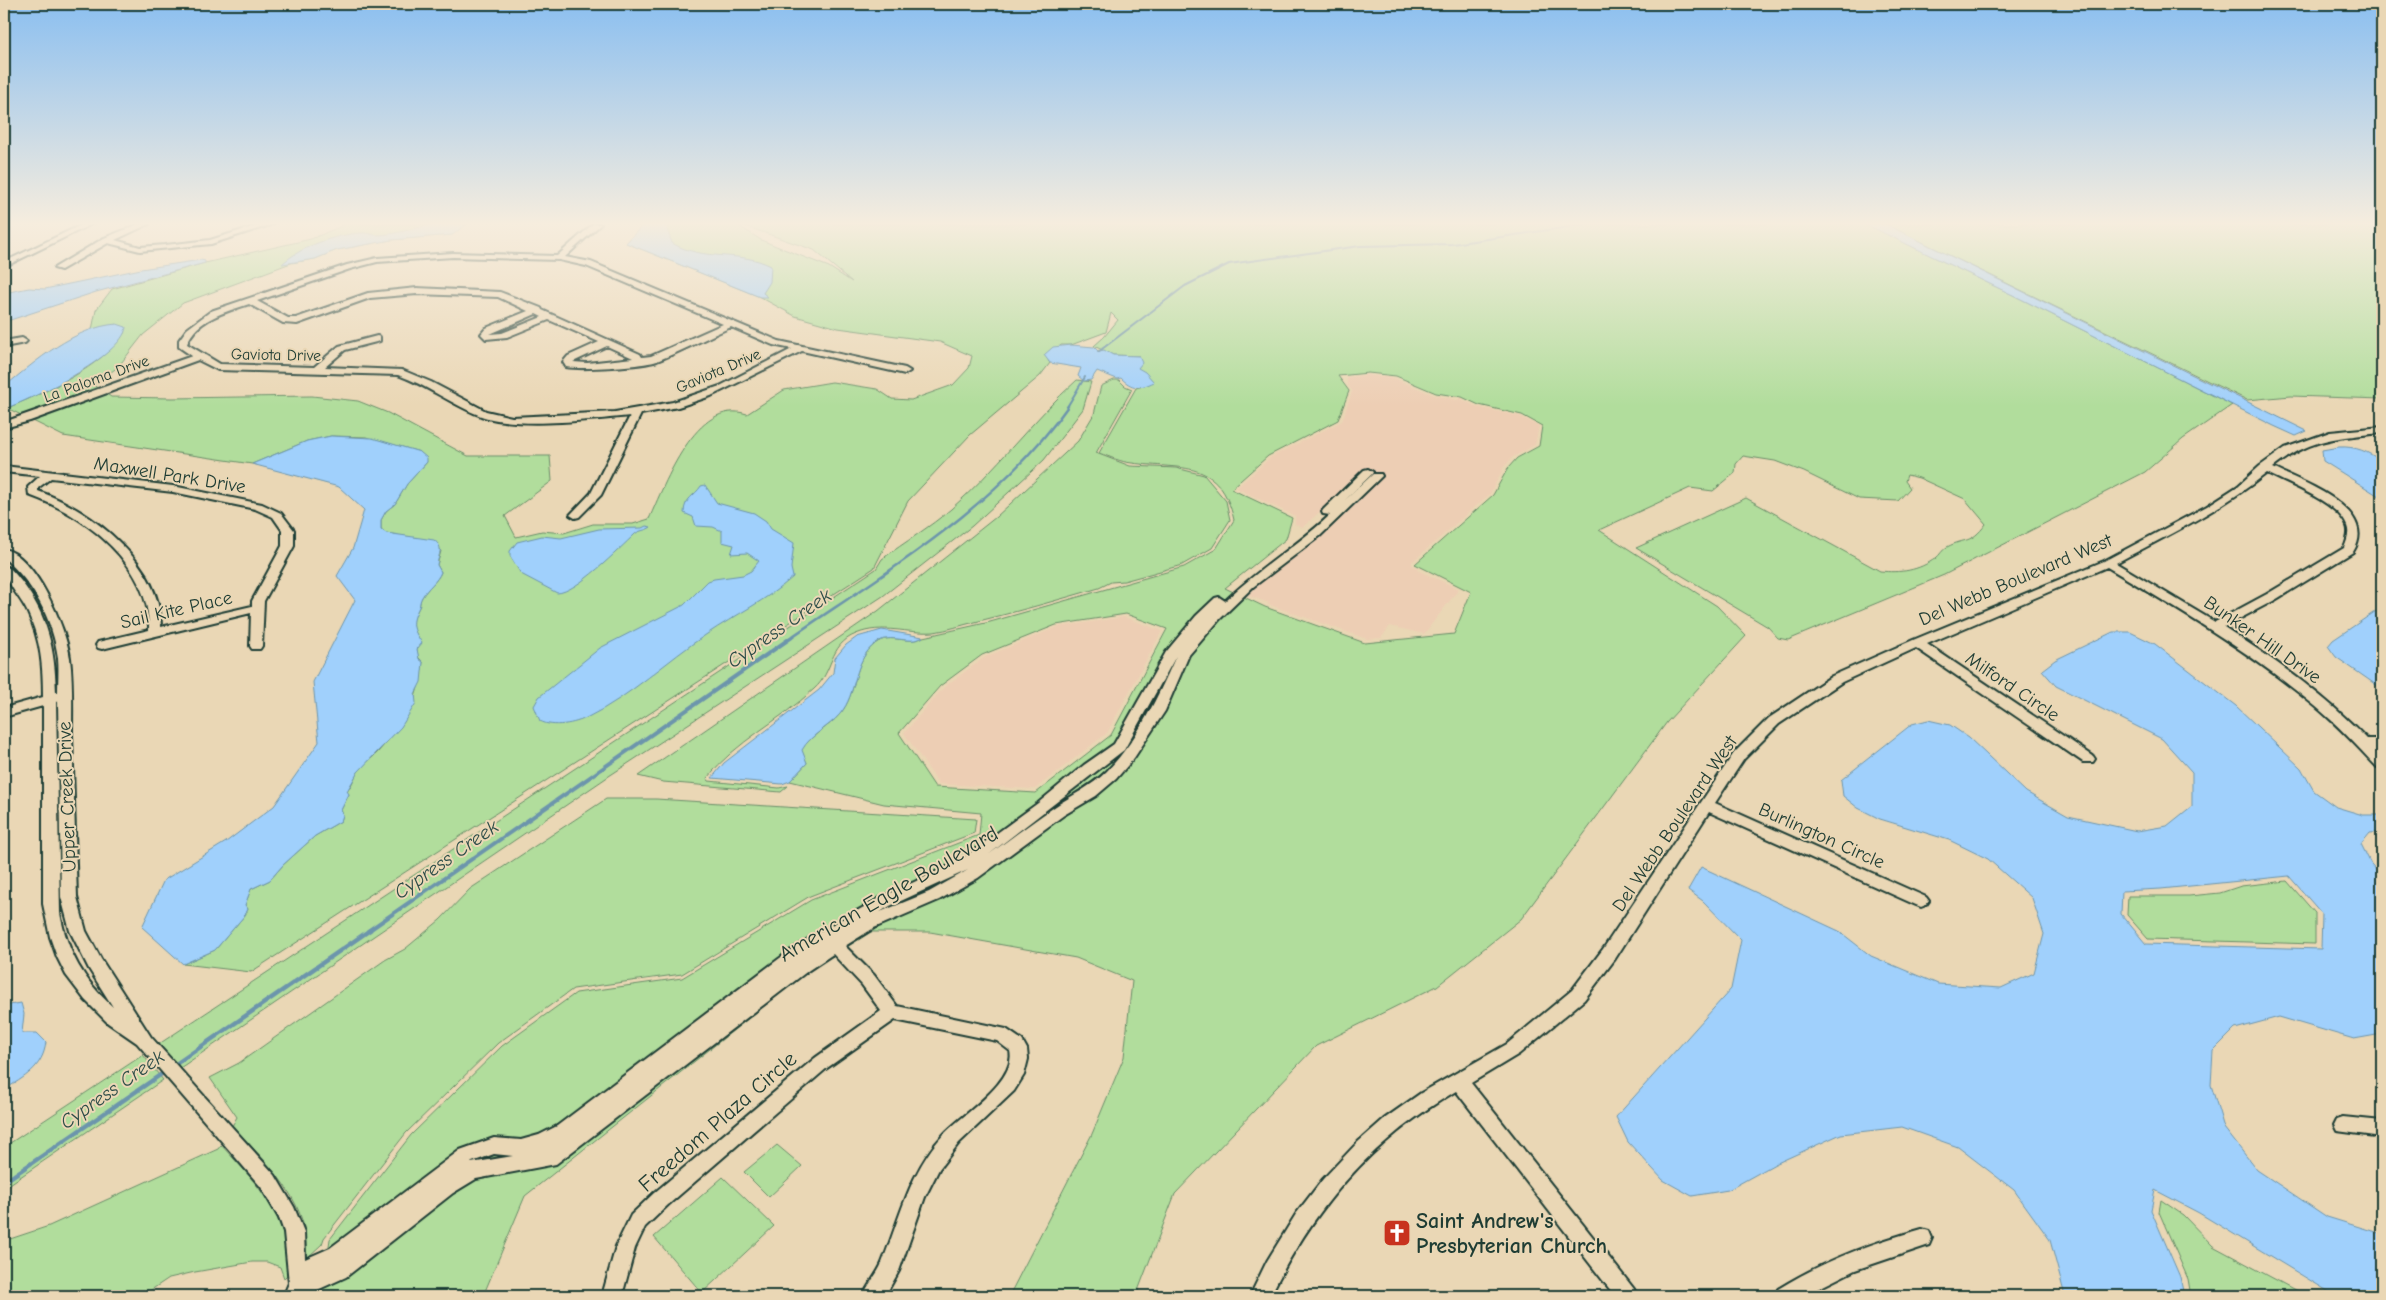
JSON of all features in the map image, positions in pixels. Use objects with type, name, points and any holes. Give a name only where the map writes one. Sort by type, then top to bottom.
[{"type":"street","name":"Gaviota Drive","points":[[297,285],[207,317],[184,338],[182,345],[218,367],[399,372],[415,377],[495,420],[637,412],[674,405],[701,397],[800,349]]},
{"type":"street","name":"Gaviota Drive","points":[[637,285],[776,343],[905,371]]},
{"type":"street","points":[[250,301],[286,321],[297,321],[368,296],[400,292],[500,295],[538,310],[637,356],[638,362]]},
{"type":"street","points":[[538,310],[489,330],[485,334],[489,337],[504,335],[551,316]]},
{"type":"street","points":[[608,342],[571,358],[568,362],[569,365],[576,367],[638,362],[665,354],[730,324]]},
{"type":"street","points":[[316,370],[342,348],[377,339]]},
{"type":"street","points":[[4,344],[22,341]]},
{"type":"street","name":"La Paloma Drive","points":[[4,425],[26,419],[199,357]]},
{"type":"street","points":[[575,515],[596,495],[637,412]]},
{"type":"street","name":"Del Webb Boulevard West","points":[[1260,1296],[1274,1268],[1303,1220],[1345,1168],[1390,1126],[1427,1099],[1513,1048],[1549,1022],[1578,995],[1609,954],[1739,756],[1774,721],[1807,697],[1837,679],[1917,643],[2108,563],[2211,508],[2242,488],[2264,468],[2289,450],[2308,442],[2341,434],[2382,430]]},
{"type":"street","points":[[2217,626],[2272,597],[2349,550],[2354,539],[2352,523],[2339,508],[2264,468]]},
{"type":"street","name":"Maxwell Park Drive","points":[[4,469],[173,489],[258,506],[277,515],[288,530],[288,546],[258,601],[256,646]]},
{"type":"street","points":[[49,474],[33,488],[33,492],[66,507],[112,540],[136,569],[152,599],[158,621],[156,633]]},
{"type":"street","name":"American Eagle Boulevard","points":[[296,1286],[466,1156],[494,1146],[520,1148],[542,1143],[563,1132],[794,957],[934,896],[973,874],[1060,811],[1083,798],[1112,775],[1130,755],[1158,711],[1183,654],[1200,634],[1249,584],[1316,534],[1368,478]]},
{"type":"street","name":"Upper Creek Drive","points":[[4,552],[29,576],[50,607],[58,628],[64,658],[57,697],[51,904],[59,943],[76,977],[110,1017],[145,1042]]},
{"type":"street","name":"Bunker Hill Drive","points":[[2108,563],[2217,626],[2314,698],[2365,744],[2382,764]]},
{"type":"street","name":"Upper Creek Drive","points":[[4,569],[22,589],[35,612],[43,633],[57,697],[69,897],[78,931],[95,964],[145,1042],[268,1181],[286,1212],[294,1232],[296,1286]]},
{"type":"street","name":"Sail Kite Place","points":[[102,646],[258,608]]},
{"type":"street","name":"Milford Circle","points":[[1917,643],[2088,759]]},
{"type":"street","points":[[4,713],[57,697]]},
{"type":"street","points":[[2365,744],[2382,744]]},
{"type":"street","name":"Burlington Circle","points":[[1706,805],[1921,901]]},
{"type":"street","points":[[830,940],[868,980],[892,1012],[1000,1034],[1014,1040],[1020,1052],[1019,1067],[1010,1083],[944,1146],[927,1174],[904,1224],[892,1267],[872,1296]]},
{"type":"street","name":"American Eagle Boulevard","points":[[296,1286],[339,1270],[446,1187],[473,1171],[550,1158],[771,989],[830,940]]},
{"type":"street","name":"Freedom Plaza Circle","points":[[612,1296],[626,1246],[638,1221],[661,1199],[821,1063],[864,1034],[892,1012]]},
{"type":"street","points":[[1459,1081],[1627,1296]]},
{"type":"street","points":[[2343,1125],[2382,1129]]},
{"type":"street","points":[[1785,1296],[1814,1278],[1855,1258],[1922,1238]]},
{"type":"shaded area","points":[[1368,375],[1394,378],[1434,395],[1457,400],[1460,398],[1477,407],[1520,416],[1539,426],[1535,445],[1513,457],[1504,467],[1490,494],[1412,562],[1412,565],[1418,568],[1417,570],[1459,589],[1424,634],[1390,626],[1381,638],[1367,639],[1244,594],[1320,536],[1383,475],[1376,472],[1365,480],[1374,471],[1367,469],[1303,527],[1295,524],[1295,516],[1236,488],[1271,457],[1342,421],[1352,391],[1347,384],[1347,377]]},
{"type":"shaded area","points":[[1124,617],[1162,631],[1107,733],[1035,789],[939,784],[904,733],[944,687],[985,657],[1057,627]]},
{"type":"green space","points":[[127,285],[232,285],[183,303],[143,335],[118,367],[93,385],[111,397],[312,396],[358,401],[388,413],[468,456],[550,456],[552,481],[505,516],[516,537],[542,531],[564,533],[593,524],[633,524],[649,519],[674,466],[685,447],[698,431],[712,418],[729,412],[747,414],[784,390],[832,382],[877,389],[892,399],[911,400],[953,385],[969,368],[972,356],[940,342],[838,328],[795,316],[758,296],[730,285],[1991,285],[2232,405],[2183,439],[2145,472],[1944,575],[1788,640],[1778,638],[1768,627],[1636,548],[1746,498],[1880,571],[1895,572],[1923,566],[1936,558],[1947,547],[1972,538],[1986,524],[1965,499],[1919,478],[1907,475],[1905,481],[1910,488],[1898,501],[1859,499],[1804,472],[1775,461],[1743,456],[1736,464],[1735,473],[1713,491],[1690,488],[1599,530],[1717,606],[1746,636],[1667,722],[1521,919],[1437,986],[1316,1046],[1175,1194],[1136,1296],[1009,1296],[1092,1134],[1124,1057],[1132,981],[1076,958],[930,932],[871,932],[807,972],[525,1196],[483,1296],[322,1296],[330,1239],[411,1135],[502,1046],[576,993],[682,978],[811,900],[979,835],[981,813],[884,804],[790,781],[807,763],[801,750],[805,744],[835,719],[846,706],[863,659],[868,650],[876,643],[888,639],[918,639],[990,622],[1184,567],[1216,549],[1234,520],[1228,500],[1219,486],[1209,477],[1183,468],[1124,462],[1099,453],[1136,388],[1147,385],[1138,368],[1139,356],[1113,355],[1094,346],[1118,320],[1111,313],[1106,332],[1071,345],[1061,345],[1048,361],[1050,363],[1040,376],[970,435],[908,501],[874,568],[251,972],[183,964],[215,950],[245,915],[248,909],[245,905],[251,889],[270,880],[283,865],[315,836],[341,821],[343,815],[341,810],[349,794],[347,792],[358,771],[388,741],[403,721],[414,701],[423,662],[418,657],[417,649],[421,643],[414,629],[413,622],[421,598],[441,572],[437,565],[441,551],[436,542],[386,533],[381,529],[381,520],[386,511],[395,504],[407,484],[427,462],[420,452],[366,437],[331,436],[307,441],[252,464],[63,436],[7,408],[72,378],[102,357],[115,345],[125,332],[117,324],[92,330],[96,310],[112,289]],"holes":[[[1368,373],[1396,376],[1436,393],[1462,397],[1479,405],[1522,415],[1542,426],[1539,446],[1517,458],[1508,468],[1493,495],[1415,564],[1471,592],[1454,634],[1365,643],[1265,607],[1225,588],[1286,539],[1292,518],[1231,489],[1268,456],[1338,420],[1349,391],[1338,376]],[[1126,614],[1167,629],[1111,735],[1036,793],[935,787],[899,733],[940,686],[982,655],[1056,625]]]},
{"type":"green space","points":[[2010,285],[2382,285],[2382,399],[2291,396],[2247,400]]},
{"type":"green space","points":[[1077,380],[1091,382],[1083,409],[1044,460],[972,526],[883,596],[609,776],[180,1068],[159,1044],[876,569],[882,559],[935,522],[967,494]]},
{"type":"green space","points":[[1114,380],[1119,380],[1125,386],[1132,389],[1096,453],[1130,466],[1176,468],[1204,475],[1226,501],[1230,520],[1212,548],[1182,565],[1124,581],[1111,582],[1099,588],[950,629],[924,632],[876,629],[856,634],[847,639],[840,645],[825,675],[814,689],[731,753],[707,778],[709,781],[779,788],[788,786],[781,792],[663,782],[638,776],[878,611],[996,517],[1078,441],[1094,414],[1101,386]]},
{"type":"green space","points":[[606,799],[656,799],[976,819],[974,833],[810,896],[682,974],[573,989],[498,1043],[406,1133],[324,1238],[322,1244],[307,1258],[304,1227],[292,1198],[264,1160],[232,1126],[237,1117],[210,1078],[239,1063],[385,960],[405,949],[440,920],[470,889]]},
{"type":"green space","points":[[2287,881],[2315,913],[2315,944],[2148,939],[2127,915],[2128,896],[2189,896],[2220,893],[2241,886]]},
{"type":"green space","points":[[143,1055],[163,1080],[4,1188],[4,1147]]},
{"type":"green space","points":[[221,1145],[258,1187],[273,1210],[286,1245],[287,1275],[284,1278],[280,1267],[267,1262],[252,1262],[169,1278],[142,1296],[4,1296],[4,1241],[49,1226],[218,1149]]},
{"type":"green space","points":[[777,1145],[802,1166],[769,1197],[744,1172]]},
{"type":"green space","points":[[723,1177],[774,1226],[702,1293],[654,1237]]},
{"type":"green space","points":[[2161,1200],[2183,1215],[2213,1246],[2306,1296],[2191,1296],[2188,1279],[2159,1212]]},
{"type":"water","points":[[66,285],[124,285],[4,322],[4,293],[29,288],[45,289]]},
{"type":"water","points":[[729,285],[768,285],[763,293],[768,297],[760,297]]},
{"type":"water","points":[[1991,285],[2009,285],[2307,431],[2296,436],[2274,426]]},
{"type":"water","points":[[117,324],[126,327],[121,338],[109,351],[74,376],[4,409],[4,387],[42,356],[86,331]]},
{"type":"water","points":[[1071,345],[1094,347],[1098,351],[1104,350],[1113,355],[1139,356],[1142,363],[1138,368],[1145,372],[1154,382],[1136,387],[1121,378],[1117,379],[1097,371],[1091,380],[1084,381],[1078,376],[1081,368],[1050,363],[1044,355],[1053,347]]},
{"type":"water","points":[[331,436],[372,438],[420,452],[427,458],[427,462],[407,484],[395,504],[386,511],[381,520],[381,529],[386,533],[434,540],[440,549],[437,565],[441,572],[421,598],[414,621],[416,633],[422,643],[417,649],[419,659],[423,662],[421,682],[415,694],[416,703],[401,727],[358,772],[347,791],[349,794],[341,810],[343,815],[341,821],[315,836],[283,865],[270,880],[251,889],[245,905],[248,909],[245,915],[215,950],[183,964],[142,927],[164,880],[226,842],[274,806],[319,742],[313,682],[355,600],[337,576],[353,548],[364,510],[339,487],[252,464],[307,441]]},
{"type":"water","points":[[2339,447],[2362,450],[2382,461],[2382,498],[2323,461],[2322,450]]},
{"type":"water","points":[[705,485],[717,503],[754,513],[766,521],[771,529],[794,543],[791,568],[793,577],[762,600],[692,644],[619,699],[604,708],[571,723],[557,725],[540,721],[534,706],[539,697],[600,648],[684,605],[708,581],[743,575],[751,571],[759,561],[747,553],[731,554],[734,545],[722,542],[722,531],[713,527],[696,526],[693,517],[684,513],[684,508],[688,501],[701,486]]},
{"type":"water","points":[[646,526],[651,527],[636,533],[586,578],[575,586],[557,593],[521,574],[510,556],[510,551],[517,542],[542,536],[561,538],[599,529],[642,528]]},
{"type":"water","points":[[2382,607],[2382,689],[2336,657],[2328,646],[2333,640]]},
{"type":"water","points":[[882,630],[923,637],[912,640],[882,640],[868,650],[859,668],[846,706],[835,719],[806,744],[802,750],[807,763],[790,781],[782,784],[712,778],[724,763],[819,690],[833,673],[835,658],[846,645],[857,637]]},
{"type":"water","points":[[2113,632],[2130,632],[2155,644],[2236,706],[2301,768],[2314,791],[2336,807],[2363,815],[2382,815],[2382,832],[2370,833],[2361,844],[2371,864],[2382,876],[2382,1034],[2354,1039],[2279,1017],[2235,1029],[2213,1051],[2211,1085],[2224,1128],[2257,1170],[2327,1217],[2382,1234],[2382,1296],[2336,1296],[2199,1213],[2155,1190],[2151,1210],[2180,1277],[2184,1296],[2065,1296],[2050,1240],[2014,1190],[1958,1147],[1902,1127],[1841,1134],[1775,1164],[1728,1190],[1692,1196],[1663,1180],[1628,1142],[1616,1117],[1731,989],[1741,940],[1703,901],[1688,890],[1701,867],[1839,931],[1871,956],[1938,984],[2001,988],[2034,973],[2044,934],[2032,898],[1988,859],[1949,840],[1880,819],[1858,808],[1843,796],[1841,780],[1912,724],[1928,720],[1950,725],[1969,738],[2026,792],[2068,816],[2137,831],[2167,826],[2192,806],[2192,772],[2162,739],[2056,686],[2042,670],[2055,660]],"holes":[[[2289,876],[2322,914],[2321,949],[2146,944],[2121,914],[2122,891]]]},
{"type":"water","points":[[21,1003],[24,1014],[22,1033],[37,1033],[46,1042],[41,1059],[37,1065],[25,1076],[4,1090],[4,1006]]},
{"type":"waterway","name":"Cypress Creek","points":[[1098,352],[1188,285]]},
{"type":"waterway","name":"Cypress Creek","points":[[1067,407],[1085,377]]},
{"type":"waterway","name":"Cypress Creek","points":[[790,638],[903,561],[975,505],[1009,475],[1040,442],[1068,406]]},
{"type":"waterway","name":"Cypress Creek","points":[[368,931],[792,637]]},
{"type":"waterway","name":"Cypress Creek","points":[[173,1066],[370,930]]},
{"type":"waterway","name":"Cypress Creek","points":[[4,1182],[166,1071]]},
{"type":"place","name":"Saint Andrew's Presbyterian Church","points":[[1397,1233]]}]
